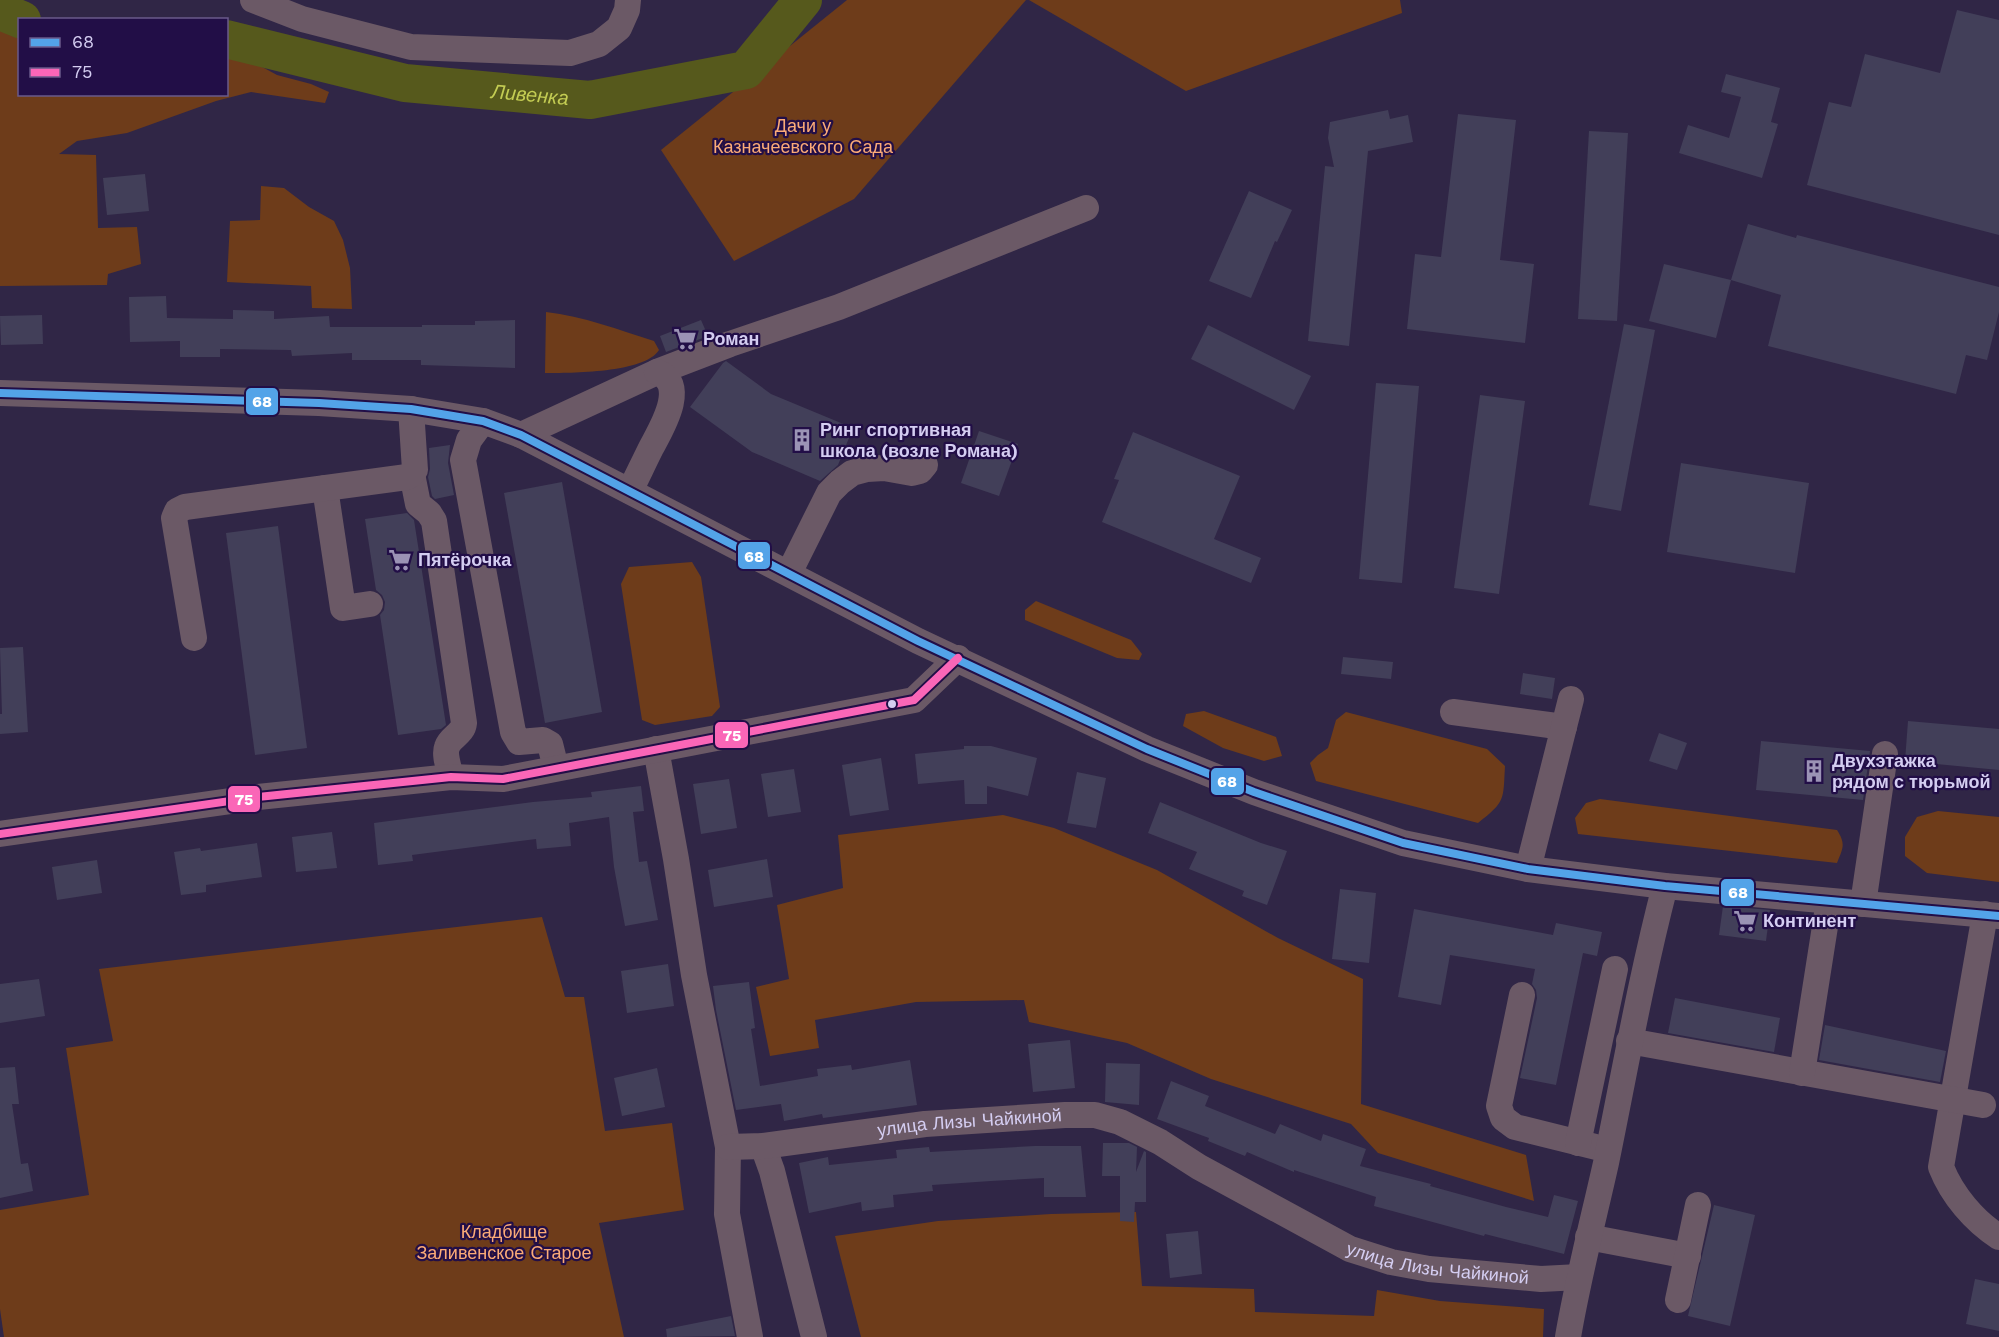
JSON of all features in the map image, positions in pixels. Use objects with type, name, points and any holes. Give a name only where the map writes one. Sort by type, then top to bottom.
[{"type":"street","points":[[253,0],[302,19],[411,46],[570,53],[600,44],[619,28],[627,10],[628,0]]},
{"type":"street","points":[[521,435],[657,372],[730,344],[839,307],[1086,208]]},
{"type":"street","points":[[630,491],[670,407],[672,391],[664,375],[657,372]]},
{"type":"street","points":[[0,393],[319,403],[411,409],[483,421],[521,435],[918,641],[1147,749],[1254,792],[1403,843],[1528,869],[1665,886],[1992,915],[1952,1101],[1941,1167],[1950,1186],[1970,1211],[1984,1227],[1999,1237]]},
{"type":"street","points":[[194,638],[174,518],[177,511],[184,507],[407,477],[415,470],[411,409]]},
{"type":"street","points":[[483,421],[469,440],[464,460],[513,732],[519,742],[543,740],[550,744],[556,768]]},
{"type":"street","points":[[789,573],[829,493],[840,482],[852,473],[867,469],[884,468],[912,473],[920,471],[925,465]]},
{"type":"street","points":[[412,474],[418,504],[429,513],[434,521],[464,723],[462,730],[448,744],[446,750],[451,777]]},
{"type":"street","points":[[325,488],[343,608],[370,604]]},
{"type":"street","points":[[0,834],[258,797],[451,777],[503,779],[914,700],[958,658]]},
{"type":"street","points":[[1528,869],[1571,699]]},
{"type":"street","points":[[1453,712],[1564,727]]},
{"type":"street","points":[[656,749],[694,975],[728,1147],[726,1214],[750,1337]]},
{"type":"street","points":[[1863,904],[1885,754]]},
{"type":"street","points":[[1568,1337],[1578,1277],[1608,1150],[1650,942],[1665,886]]},
{"type":"street","points":[[1802,1073],[1829,901]]},
{"type":"street","points":[[1578,1143],[1615,969]]},
{"type":"street","points":[[1522,995],[1499,1106],[1500,1112],[1508,1123],[1515,1127],[1608,1150]]},
{"type":"street","points":[[1629,1041],[1983,1105]]},
{"type":"street","name":"улица Лизы Чайкиной","points":[[728,1147],[763,1146],[925,1124],[1095,1115],[1120,1122],[1160,1142],[1198,1167],[1350,1249],[1391,1262],[1429,1269],[1541,1279],[1578,1277]]},
{"type":"street","points":[[763,1146],[772,1171],[814,1337]]},
{"type":"street","points":[[1678,1300],[1698,1206]]},
{"type":"street","points":[[1588,1237],[1688,1256]]},
{"type":"green space","name":"Дачи у Казначеевского Сада","points":[[847,0],[1026,0],[854,199],[734,261],[661,150]]},
{"type":"green space","points":[[1029,0],[1400,0],[1402,13],[1186,91]]},
{"type":"green space","points":[[0,19],[18,27],[18,96],[228,96],[228,49],[277,75],[311,84],[329,92],[325,103],[251,92],[216,101],[127,133],[77,141],[59,154],[96,155],[98,228],[137,227],[141,264],[108,274],[107,285],[0,286]]},
{"type":"green space","points":[[261,186],[284,188],[309,207],[334,221],[343,240],[350,268],[352,309],[312,308],[311,286],[227,282],[230,221],[260,220]]},
{"type":"green space","points":[[546,312],[587,320],[654,341],[659,350],[651,358],[623,367],[588,372],[545,373]]},
{"type":"green space","points":[[692,562],[701,577],[720,707],[712,716],[655,725],[642,720],[621,584],[629,567]]},
{"type":"green space","points":[[1036,601],[1131,640],[1142,654],[1139,660],[1117,658],[1025,620],[1025,610]]},
{"type":"green space","points":[[1204,711],[1276,737],[1282,756],[1264,761],[1223,748],[1183,726],[1186,714]]},
{"type":"green space","points":[[1346,712],[1487,749],[1505,766],[1501,799],[1494,810],[1478,823],[1316,781],[1310,763],[1328,748],[1336,720]]},
{"type":"green space","points":[[1600,799],[1837,830],[1843,843],[1842,850],[1837,863],[1578,834],[1575,818],[1586,803]]},
{"type":"green space","points":[[1938,811],[1999,817],[1999,882],[1927,873],[1905,856],[1905,837],[1917,817]]},
{"type":"green space","points":[[1003,815],[1054,828],[1157,870],[1278,938],[1363,979],[1361,1104],[1526,1155],[1534,1201],[1378,1153],[1351,1124],[1211,1079],[1127,1043],[1029,1022],[1024,1000],[916,1002],[815,1020],[819,1048],[770,1056],[756,987],[789,979],[777,905],[843,888],[838,835]]},
{"type":"green space","name":"Кладбище Заливенское Старое","points":[[542,917],[565,997],[584,997],[605,1131],[672,1123],[684,1210],[599,1223],[624,1337],[4,1337],[0,1309],[0,1210],[89,1195],[66,1048],[113,1041],[99,969]]},
{"type":"green space","points":[[1136,1212],[1142,1286],[1254,1289],[1255,1312],[1374,1316],[1377,1290],[1440,1301],[1544,1309],[1543,1337],[861,1337],[835,1236],[938,1221],[1051,1214]]},
{"type":"building","points":[[1957,10],[1999,20],[1999,235],[1807,185],[1829,102],[1851,107],[1865,54],[1940,73]]},
{"type":"building","points":[[1726,74],[1780,88],[1771,122],[1778,124],[1762,178],[1679,153],[1688,125],[1729,138],[1741,97],[1721,92]]},
{"type":"building","points":[[1388,110],[1390,119],[1408,115],[1413,142],[1368,151],[1349,346],[1308,341],[1325,166],[1334,167],[1328,138],[1330,122]]},
{"type":"building","points":[[1458,114],[1516,120],[1500,260],[1534,264],[1525,343],[1407,329],[1415,254],[1441,257]]},
{"type":"building","points":[[1589,131],[1628,133],[1617,321],[1578,319]]},
{"type":"building","points":[[145,174],[149,211],[107,215],[103,178]]},
{"type":"building","points":[[1249,191],[1292,210],[1277,242],[1275,241],[1251,298],[1209,281]]},
{"type":"building","points":[[1748,224],[1796,238],[1797,235],[1999,287],[1999,312],[1987,360],[1966,355],[1956,394],[1768,346],[1781,295],[1731,280]]},
{"type":"building","points":[[1664,264],[1731,280],[1716,338],[1649,321]]},
{"type":"building","points":[[166,296],[167,318],[233,319],[233,310],[274,311],[274,319],[329,316],[330,327],[475,325],[475,321],[515,320],[515,368],[421,365],[421,360],[352,360],[352,353],[292,356],[291,350],[220,349],[220,357],[180,357],[180,341],[130,342],[129,297]]},
{"type":"building","points":[[42,315],[43,344],[1,345],[0,316]]},
{"type":"building","name":"Роман","points":[[701,320],[708,336],[666,352],[660,336]]},
{"type":"building","points":[[1624,324],[1655,330],[1621,511],[1589,505]]},
{"type":"building","points":[[1208,325],[1311,376],[1294,410],[1191,359]]},
{"type":"building","points":[[726,361],[771,394],[853,428],[838,465],[820,481],[752,452],[690,407]]},
{"type":"building","points":[[1376,383],[1419,386],[1402,583],[1359,579]]},
{"type":"building","points":[[1480,395],[1525,401],[1499,594],[1454,588]]},
{"type":"building","points":[[979,431],[1018,444],[999,496],[961,483]]},
{"type":"building","points":[[1133,432],[1240,476],[1214,539],[1261,558],[1251,583],[1102,522],[1119,480],[1114,479]]},
{"type":"building","points":[[450,445],[448,463],[454,495],[435,499],[432,496],[428,477],[429,448]]},
{"type":"building","points":[[1681,463],[1809,483],[1795,573],[1667,552]]},
{"type":"building","points":[[562,482],[602,712],[545,723],[504,493]]},
{"type":"building","points":[[407,513],[414,520],[446,725],[441,729],[398,735],[380,615],[384,610],[385,602],[376,590],[365,519]]},
{"type":"building","points":[[278,526],[307,748],[255,755],[226,533]]},
{"type":"building","points":[[23,647],[28,732],[0,734],[0,714],[2,714],[0,648]]},
{"type":"building","points":[[1343,657],[1393,662],[1391,679],[1341,674]]},
{"type":"building","points":[[1523,673],[1555,678],[1552,699],[1520,694]]},
{"type":"building","points":[[1908,721],[1999,729],[1999,770],[1905,761]]},
{"type":"building","points":[[1659,733],[1687,743],[1677,770],[1649,761]]},
{"type":"building","name":"Двухэтажка рядом с тюрьмой","points":[[1761,741],[1870,751],[1863,800],[1756,790]]},
{"type":"building","points":[[964,746],[991,746],[1037,758],[1028,796],[987,786],[987,804],[965,804],[964,780],[918,784],[915,754],[964,749]]},
{"type":"building","points":[[881,758],[889,810],[850,816],[842,765]]},
{"type":"building","points":[[794,769],[801,812],[768,817],[761,774]]},
{"type":"building","points":[[1077,772],[1106,778],[1096,828],[1067,823]]},
{"type":"building","points":[[729,779],[737,828],[701,834],[693,784]]},
{"type":"building","points":[[641,786],[644,811],[633,812],[639,862],[647,861],[658,920],[625,926],[614,867],[609,817],[569,823],[571,846],[537,849],[536,839],[412,855],[413,861],[378,865],[374,823],[533,802],[592,797],[591,792]]},
{"type":"building","points":[[1160,802],[1261,843],[1287,851],[1267,905],[1242,896],[1244,891],[1189,869],[1197,852],[1148,833]]},
{"type":"building","points":[[332,832],[337,868],[296,872],[292,837]]},
{"type":"building","points":[[257,843],[262,877],[206,885],[206,892],[181,895],[174,852],[200,848],[201,851]]},
{"type":"building","points":[[767,859],[773,897],[714,907],[708,870]]},
{"type":"building","points":[[97,860],[102,893],[57,900],[52,867]]},
{"type":"building","points":[[1340,889],[1376,893],[1369,963],[1332,959]]},
{"type":"building","name":"Континент","points":[[1723,906],[1770,910],[1766,941],[1719,935]]},
{"type":"building","points":[[1414,909],[1553,935],[1556,923],[1602,932],[1597,956],[1583,953],[1556,1085],[1520,1078],[1537,998],[1532,984],[1535,969],[1450,955],[1441,1005],[1398,997]]},
{"type":"building","points":[[668,964],[674,1006],[627,1013],[621,971]]},
{"type":"building","points":[[39,979],[45,1016],[0,1023],[0,984]]},
{"type":"building","points":[[749,982],[755,1028],[751,1029],[760,1086],[818,1076],[817,1069],[851,1065],[852,1070],[910,1060],[917,1105],[823,1118],[822,1114],[784,1121],[781,1104],[736,1110],[713,986]]},
{"type":"building","points":[[1675,998],[1780,1018],[1774,1052],[1668,1033]]},
{"type":"building","points":[[1825,1025],[1946,1051],[1940,1082],[1819,1060]]},
{"type":"building","points":[[1070,1040],[1075,1088],[1033,1092],[1028,1044]]},
{"type":"building","points":[[1106,1063],[1140,1064],[1139,1105],[1105,1102]]},
{"type":"building","points":[[15,1067],[19,1104],[12,1104],[21,1164],[28,1163],[33,1191],[0,1198],[0,1068]]},
{"type":"building","points":[[657,1068],[665,1107],[622,1116],[614,1078]]},
{"type":"building","points":[[1171,1081],[1209,1096],[1205,1106],[1275,1134],[1280,1124],[1321,1141],[1323,1134],[1366,1149],[1360,1166],[1548,1217],[1554,1195],[1578,1201],[1564,1254],[1485,1234],[1484,1236],[1374,1206],[1376,1197],[1294,1170],[1294,1172],[1247,1152],[1245,1156],[1208,1141],[1209,1138],[1157,1119]]},
{"type":"building","points":[[1103,1143],[1129,1143],[1137,1147],[1136,1172],[1144,1151],[1146,1152],[1146,1202],[1135,1202],[1134,1222],[1120,1221],[1120,1176],[1102,1176]]},
{"type":"building","points":[[1035,1146],[1081,1146],[1086,1197],[1044,1197],[1044,1178],[991,1181],[932,1185],[933,1191],[893,1195],[894,1207],[862,1211],[861,1202],[809,1213],[799,1163],[828,1157],[829,1165],[897,1158],[896,1150],[929,1147],[930,1152]]},
{"type":"building","points":[[1714,1205],[1755,1215],[1730,1326],[1688,1316]]},
{"type":"building","points":[[1198,1231],[1202,1274],[1170,1278],[1166,1234]]},
{"type":"building","points":[[1975,1279],[1999,1284],[1999,1331],[1966,1324]]},
{"type":"building","points":[[731,1316],[735,1336],[667,1337],[666,1329]]},
{"type":"waterway","name":"Ливенка","points":[[228,39],[405,83],[590,100],[746,70],[803,0]]},
{"type":"waterway","name":"Ливенка","points":[[0,11],[18,18]]},
{"type":"transit line","name":"68","points":[[0,393],[319,403],[411,409],[483,421],[521,435],[918,641],[1147,749],[1254,792],[1403,843],[1528,869],[1665,886],[1999,916]]},
{"type":"transit line","name":"75","points":[[0,834],[258,797],[451,777],[503,779],[914,700],[958,658]]},
{"type":"place","name":"Роман","points":[[685,339]]},
{"type":"place","name":"Ринг спортивная школа (возле Романа)","points":[[802,440]]},
{"type":"place","name":"Пятёрочка","points":[[400,560]]},
{"type":"place","name":"Двухэтажка рядом с тюрьмой","points":[[1814,771]]},
{"type":"place","name":"Континент","points":[[1745,921]]}]
